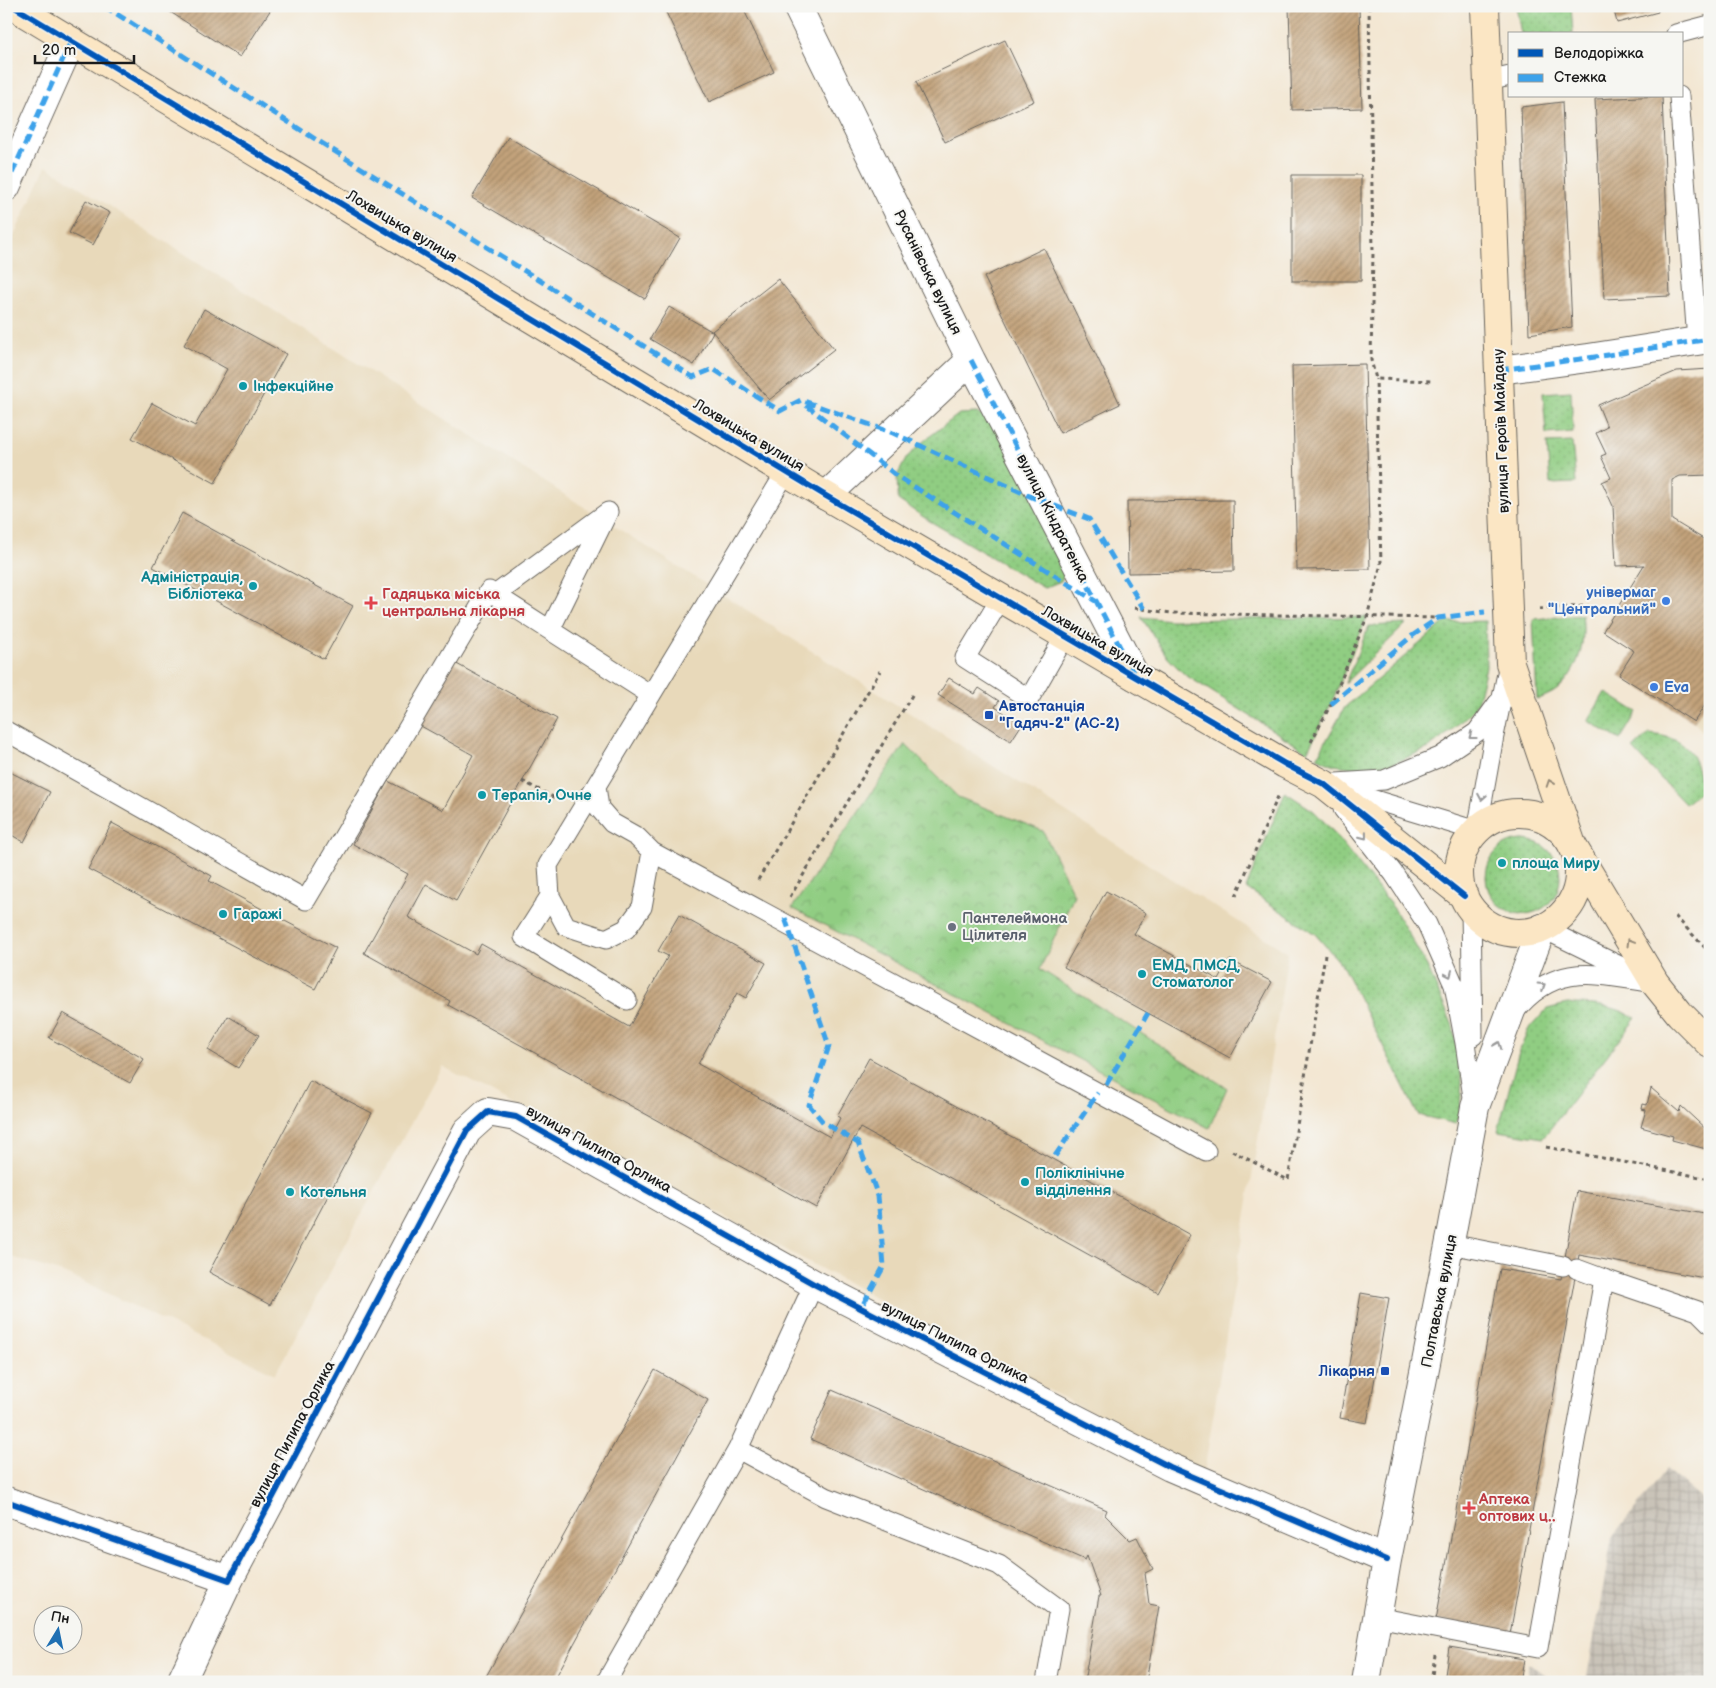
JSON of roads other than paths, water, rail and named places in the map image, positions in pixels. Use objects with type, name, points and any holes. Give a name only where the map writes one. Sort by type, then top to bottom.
[{"type":"street","name":"Лохвицька вулиця","points":[[14,6],[826,496],[1293,769],[1324,784],[1467,903]]},
{"type":"street","name":"Русанівська вулиця","points":[[797,6],[971,360]]},
{"type":"street","name":"вулиця Героїв Майдану","points":[[1485,6],[1499,78],[1498,370],[1510,663],[1572,846]]},
{"type":"street","points":[[6,188],[71,41]]},
{"type":"street","points":[[1498,370],[1704,340]]},
{"type":"street","points":[[826,496],[971,360]]},
{"type":"street","name":"вулиця Кіндратенка","points":[[971,360],[1135,676]]},
{"type":"street","points":[[1523,813],[1539,816],[1555,825],[1568,838],[1572,846],[1576,854],[1579,872],[1577,889],[1569,906],[1558,919],[1542,928],[1523,933],[1503,930],[1485,922],[1467,903],[1459,880],[1460,862],[1466,845],[1476,831],[1490,821],[1506,814],[1523,813]]},
{"type":"street","points":[[1572,846],[1655,983],[1680,1014],[1710,1044]]},
{"type":"street","name":"Полтавська вулиця","points":[[1366,1682],[1387,1560],[1450,1244],[1475,1107],[1542,928]]},
{"type":"street","name":"вулиця Пилипа Орлика","points":[[181,1682],[229,1580],[467,1131],[488,1112],[516,1117],[814,1284],[1170,1467],[1387,1560]]},
{"type":"street","points":[[6,1500],[229,1580]]},
{"type":"lane","points":[[1684,32],[1710,25]]},
{"type":"lane","points":[[1679,98],[1704,340]]},
{"type":"lane","points":[[652,852],[642,907],[626,929],[606,939],[566,926],[550,896],[548,865],[786,472]]},
{"type":"lane","points":[[495,595],[608,512],[550,630]]},
{"type":"lane","points":[[6,731],[306,900],[489,591],[651,695]]},
{"type":"lane","points":[[1001,598],[965,658],[1029,699],[1064,636]]},
{"type":"lane","points":[[1324,784],[1384,780],[1440,758],[1477,732],[1498,704],[1510,663]]},
{"type":"lane","points":[[1324,784],[1476,831],[1510,663]]},
{"type":"lane","points":[[1324,784],[1394,874],[1427,924],[1454,985],[1475,1107]]},
{"type":"lane","points":[[596,786],[599,808],[612,823],[637,836],[652,852],[1206,1151]]},
{"type":"lane","points":[[550,896],[524,937],[627,1000]]},
{"type":"lane","points":[[1467,903],[1475,1107]]},
{"type":"lane","points":[[1542,928],[1655,983]]},
{"type":"lane","points":[[1508,1020],[1523,1002],[1541,986],[1558,978],[1576,974],[1600,975],[1655,983]]},
{"type":"lane","points":[[1450,1244],[1570,1267],[1698,1311],[1710,1323]]},
{"type":"lane","points":[[1377,1617],[1538,1648],[1604,1280]]},
{"type":"lane","points":[[606,1682],[738,1449],[814,1284]]},
{"type":"lane","points":[[738,1449],[826,1497],[999,1565],[1059,1609],[1046,1682]]},
{"type":"place","name":"Інфекційне","points":[[243,386]]},
{"type":"place","name":"Адміністрація, Бібліотека","points":[[253,586]]},
{"type":"place","name":"універмаг \"Центральний\"","points":[[1666,601]]},
{"type":"place","name":"Гадяцька міська центральна лікарня","points":[[371,603]]},
{"type":"place","name":"Eva","points":[[1654,687]]},
{"type":"place","name":"Автостанція \"Гадяч-2\" (АС-2)","points":[[989,715]]},
{"type":"place","name":"Терапія, Очне","points":[[482,795]]},
{"type":"place","name":"площа Миру","points":[[1502,863]]},
{"type":"place","name":"Гаражі","points":[[223,914]]},
{"type":"place","name":"Пантелеймона Цілителя","points":[[952,927]]},
{"type":"place","name":"ЕМД, ПМСД, Стоматолог","points":[[1142,974]]},
{"type":"place","name":"Поліклінічне відділення","points":[[1025,1182]]},
{"type":"place","name":"Котельня","points":[[290,1192]]},
{"type":"place","name":"Лікарня","points":[[1385,1371]]},
{"type":"place","name":"Аптека оптових ц‥","points":[[1469,1508]]}]
